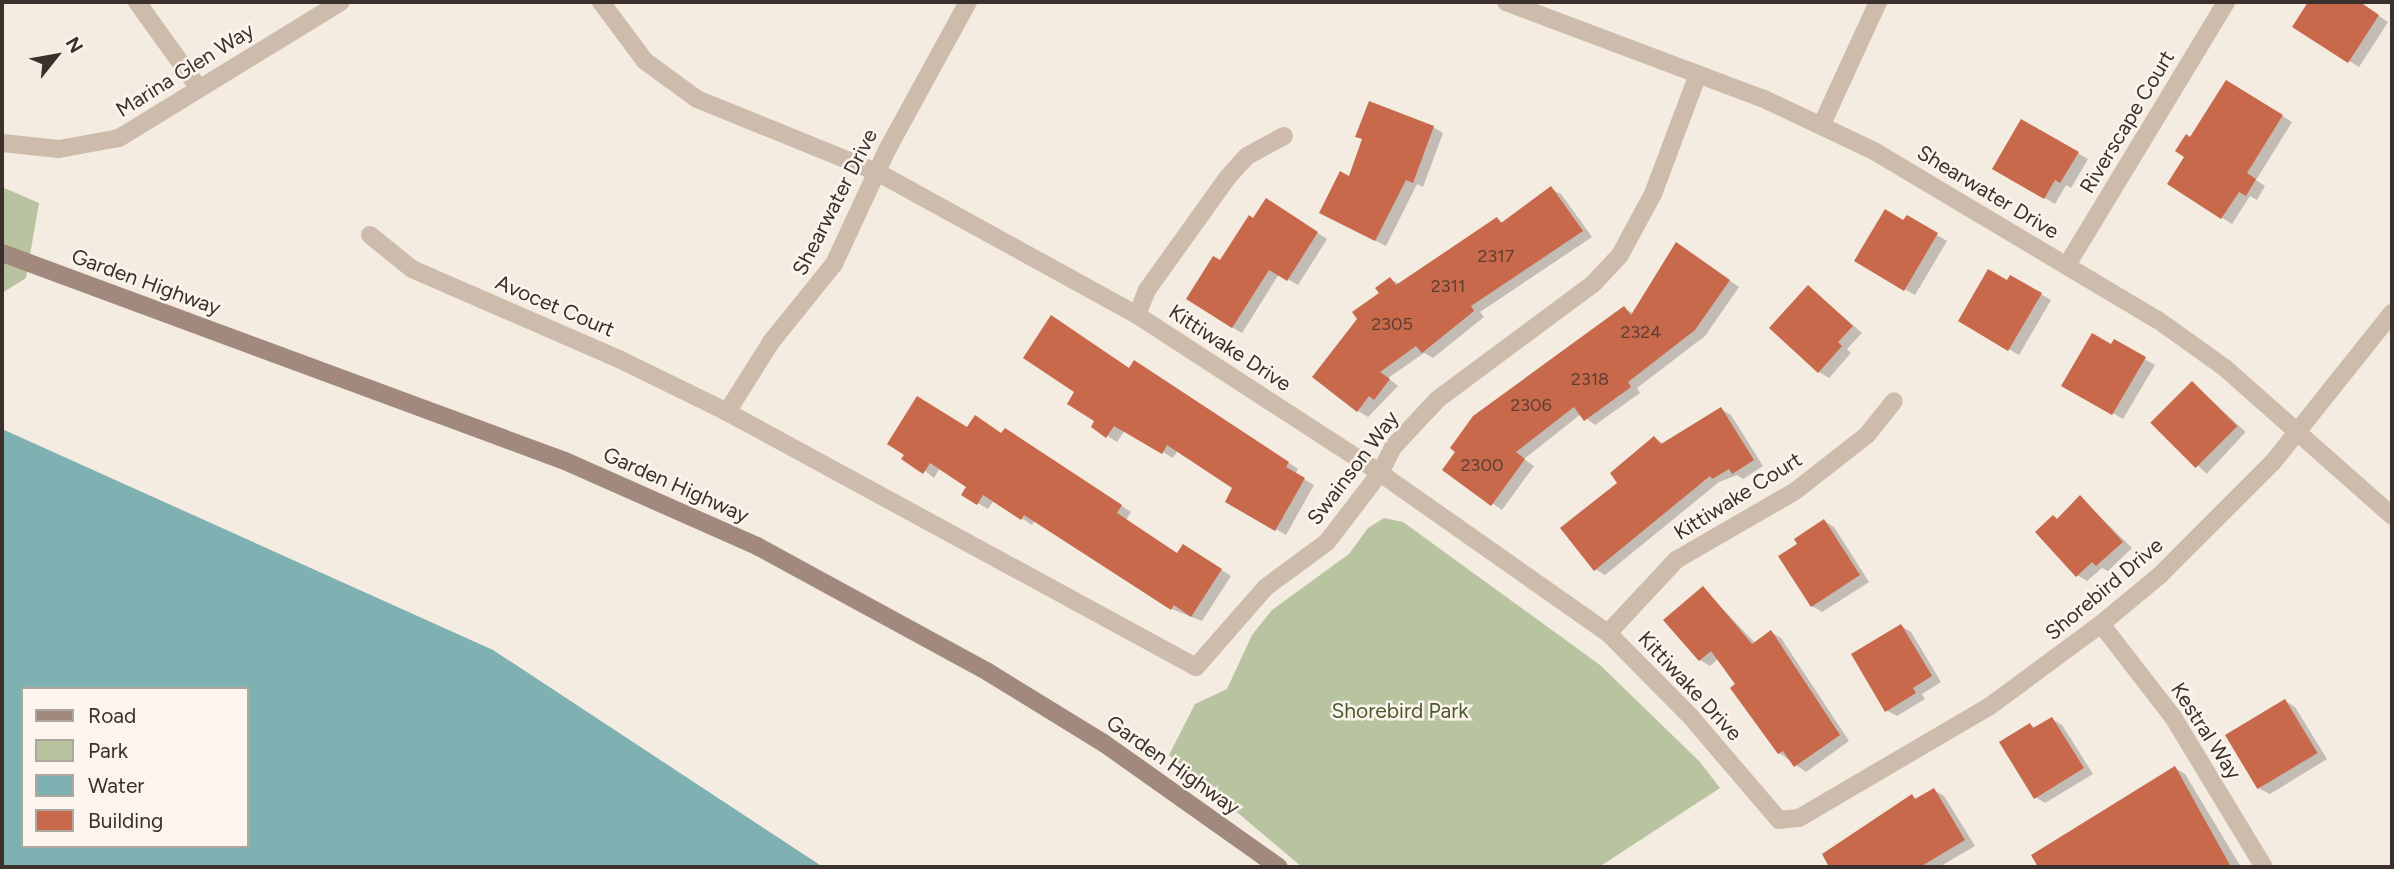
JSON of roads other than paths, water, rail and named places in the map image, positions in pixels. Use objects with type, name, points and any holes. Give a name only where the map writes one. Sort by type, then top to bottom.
[{"type":"main road","name":"Garden Highway","points":[[2,253],[565,461],[757,546],[896,619],[1023,693],[1168,787],[1279,867]]},
{"type":"street","points":[[137,2],[198,87]]},
{"type":"street","name":"Marina Glen Way","points":[[2,144],[59,149],[119,138],[198,87],[341,2]]},
{"type":"street","name":"Kittiwake Drive","points":[[601,2],[645,61],[688,93],[877,172],[1137,315],[1380,473],[1608,633],[1691,717],[1779,820]]},
{"type":"street","name":"Shearwater Drive","points":[[727,412],[771,342],[834,264],[877,172],[968,2]]},
{"type":"street","name":"Shearwater Drive","points":[[1506,2],[1822,124],[2067,265],[2225,368],[2300,431],[2392,516]]},
{"type":"street","points":[[1553,19],[1559,2]]},
{"type":"street","points":[[1822,124],[1878,2]]},
{"type":"street","name":"Riverscape Court","points":[[2067,265],[2227,2]]},
{"type":"street","name":"Swainson Way","points":[[727,412],[1196,667],[1266,587],[1327,542],[1380,473],[1394,446],[1438,399],[1592,284],[1620,255],[1646,212],[1698,74]]},
{"type":"street","points":[[1137,315],[1147,290],[1227,177],[1247,156],[1284,136]]},
{"type":"street","name":"Avocet Court","points":[[370,235],[412,269],[621,360],[727,412]]},
{"type":"street","name":"Shorebird Drive","points":[[1779,820],[1799,818],[1990,706],[2101,624],[2231,506],[2300,431],[2392,313]]},
{"type":"street","name":"Kittiwake Court","points":[[1608,633],[1676,560],[1794,492],[1867,435],[1894,401]]},
{"type":"street","name":"Kestral Way","points":[[2101,624],[2173,717],[2264,867]]},
{"type":"water","points":[[2,429],[493,650],[823,867],[2,867]]},
{"type":"park label","name":"Shorebird Park","points":[[1400,711]]}]
